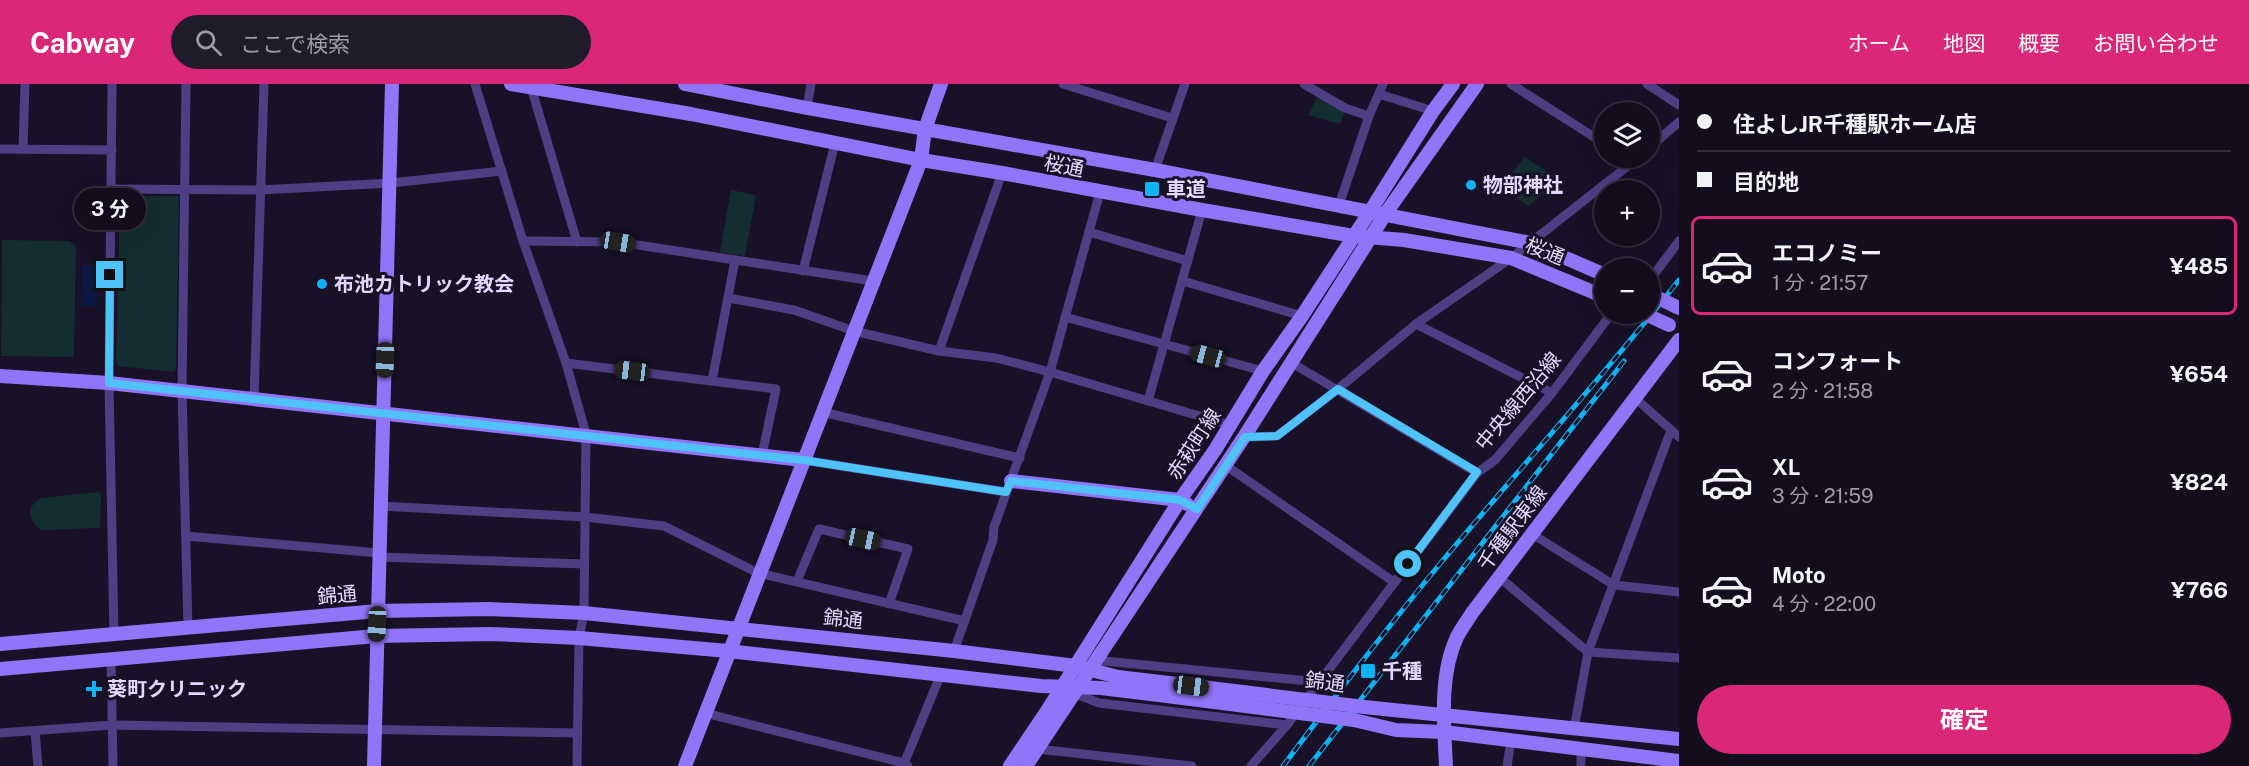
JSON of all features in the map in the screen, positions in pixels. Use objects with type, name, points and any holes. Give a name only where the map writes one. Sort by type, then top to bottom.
[{"type":"street","points":[[23,149],[25,84]]},
{"type":"street","points":[[112,84],[109,383],[114,635]]},
{"type":"street","points":[[186,84],[182,392],[188,628]]},
{"type":"street","points":[[254,399],[264,84]]},
{"type":"street","points":[[374,766],[392,84]]},
{"type":"street","points":[[475,84],[524,241],[566,363],[586,435],[584,613],[579,638],[577,766]]},
{"type":"street","name":"桜通","points":[[511,84],[691,114],[921,160],[1202,210],[1354,236],[1404,240],[1511,258],[1594,292]]},
{"type":"street","points":[[807,108],[812,84]]},
{"type":"street","points":[[685,766],[758,573],[921,160],[925,129],[941,84]]},
{"type":"street","points":[[1063,84],[1172,118]]},
{"type":"street","points":[[1155,170],[1185,84]]},
{"type":"street","points":[[1304,84],[1345,108],[1369,116]]},
{"type":"street","name":"赤萩町線","points":[[1010,766],[1263,371],[1371,210],[1432,111],[1453,84]]},
{"type":"street","name":"赤萩町線","points":[[1026,766],[1245,437],[1386,213],[1477,84]]},
{"type":"street","points":[[1511,84],[1594,137]]},
{"type":"street","points":[[1647,84],[1679,105]]},
{"type":"street","name":"桜通","points":[[692,85],[1386,213],[1531,243],[1594,269]]},
{"type":"street","points":[[531,87],[577,242]]},
{"type":"street","points":[[1340,205],[1369,116],[1381,89],[1432,111]]},
{"type":"street","points":[[1660,138],[1679,122]]},
{"type":"street","points":[[804,271],[835,143]]},
{"type":"street","points":[[0,149],[112,150]]},
{"type":"street","points":[[1245,437],[1277,436],[1416,324],[1531,243],[1622,168]]},
{"type":"street","points":[[111,189],[260,190],[391,183],[502,171]]},
{"type":"street","points":[[939,351],[1002,173]]},
{"type":"street","points":[[954,651],[993,540],[994,527],[1050,372],[1100,192]]},
{"type":"street","points":[[1148,401],[1202,210]]},
{"type":"street","points":[[1089,232],[1188,261]]},
{"type":"street","points":[[524,241],[618,242],[873,281]]},
{"type":"street","points":[[1660,267],[1679,241]]},
{"type":"street","points":[[712,381],[735,260]]},
{"type":"street","points":[[1183,280],[1302,316]]},
{"type":"street","points":[[728,298],[794,310],[854,330],[939,351],[996,358],[1230,425]]},
{"type":"street","points":[[1660,298],[1679,308]]},
{"type":"street","points":[[1065,317],[1263,371]]},
{"type":"street","points":[[1660,321],[1674,327]]},
{"type":"street","points":[[1416,324],[1552,393]]},
{"type":"street","name":"中央線西沿線","points":[[1251,766],[1287,725],[1477,472],[1495,460],[1552,393],[1604,324]]},
{"type":"street","name":"千種駅東線","points":[[1446,766],[1444,732],[1447,674],[1457,637],[1499,577],[1679,340]]},
{"type":"street","points":[[566,363],[776,389],[762,455]]},
{"type":"street","points":[[1292,363],[1477,472]]},
{"type":"street","points":[[0,376],[109,383],[586,435],[1009,487],[1180,500],[1197,509]]},
{"type":"street","points":[[1635,398],[1679,437]]},
{"type":"street","points":[[822,412],[1020,458]]},
{"type":"street","points":[[1574,729],[1588,652],[1671,430]]},
{"type":"street","points":[[1225,465],[1394,582]]},
{"type":"street","points":[[381,506],[585,517],[664,526],[758,573],[965,621]]},
{"type":"street","points":[[797,581],[819,529],[908,549],[890,604]]},
{"type":"street","points":[[1532,534],[1614,585],[1679,592]]},
{"type":"street","points":[[186,536],[379,555],[584,564]]},
{"type":"street","points":[[1499,577],[1588,652],[1679,658]]},
{"type":"street","name":"錦通","points":[[0,644],[378,611],[489,609],[584,613],[954,651],[1076,666],[1094,665],[1118,677],[1168,690],[1354,720],[1396,730],[1444,732],[1679,761]]},
{"type":"street","name":"錦通","points":[[0,669],[376,636],[491,634],[579,638],[728,651],[1062,687],[1077,691],[1101,688],[1168,690],[1679,739]]},
{"type":"street","points":[[111,659],[113,766]]},
{"type":"street","points":[[1094,665],[1319,682]]},
{"type":"street","points":[[705,713],[905,765],[940,675]]},
{"type":"street","points":[[1077,691],[1104,704],[1287,725]]},
{"type":"street","points":[[0,733],[112,725],[577,733]]},
{"type":"street","points":[[35,730],[38,766]]},
{"type":"street","points":[[1508,766],[1511,741]]},
{"type":"street","points":[[1037,749],[1192,766]]},
{"type":"street","points":[[1581,749],[1581,766]]},
{"type":"green space","points":[[1317,97],[1345,111],[1340,124],[1308,115]]},
{"type":"green space","points":[[1525,157],[1560,180],[1528,206],[1501,187]]},
{"type":"green space","points":[[731,190],[756,195],[745,256],[720,252]]},
{"type":"green space","points":[[124,196],[178,196],[179,198],[176,369],[173,372],[118,366],[116,362],[120,198]]},
{"type":"green space","points":[[2,240],[69,241],[76,246],[74,357],[1,356]]},
{"type":"green space","points":[[99,492],[101,496],[100,528],[42,530],[32,520],[31,507],[40,498]]},
{"type":"shaded area","points":[[82,265],[98,266],[97,307],[81,306]]},
{"type":"railway","points":[[1283,766],[1419,590],[1679,280]]},
{"type":"railway","points":[[1309,766],[1624,361]]},
{"type":"place","name":"物部神社","points":[[1471,185]]},
{"type":"place","name":"車道","points":[[1152,189]]},
{"type":"place","name":"布池カトリック教会","points":[[322,284]]},
{"type":"place","name":"千種","points":[[1368,671]]},
{"type":"place","name":"葵町クリニック","points":[[94,689]]},
{"type":"route","points":[[110,275],[109,383],[803,460],[1006,492],[1011,481],[1180,500],[1197,509],[1245,437],[1277,436],[1338,389],[1477,472],[1408,564]]}]
